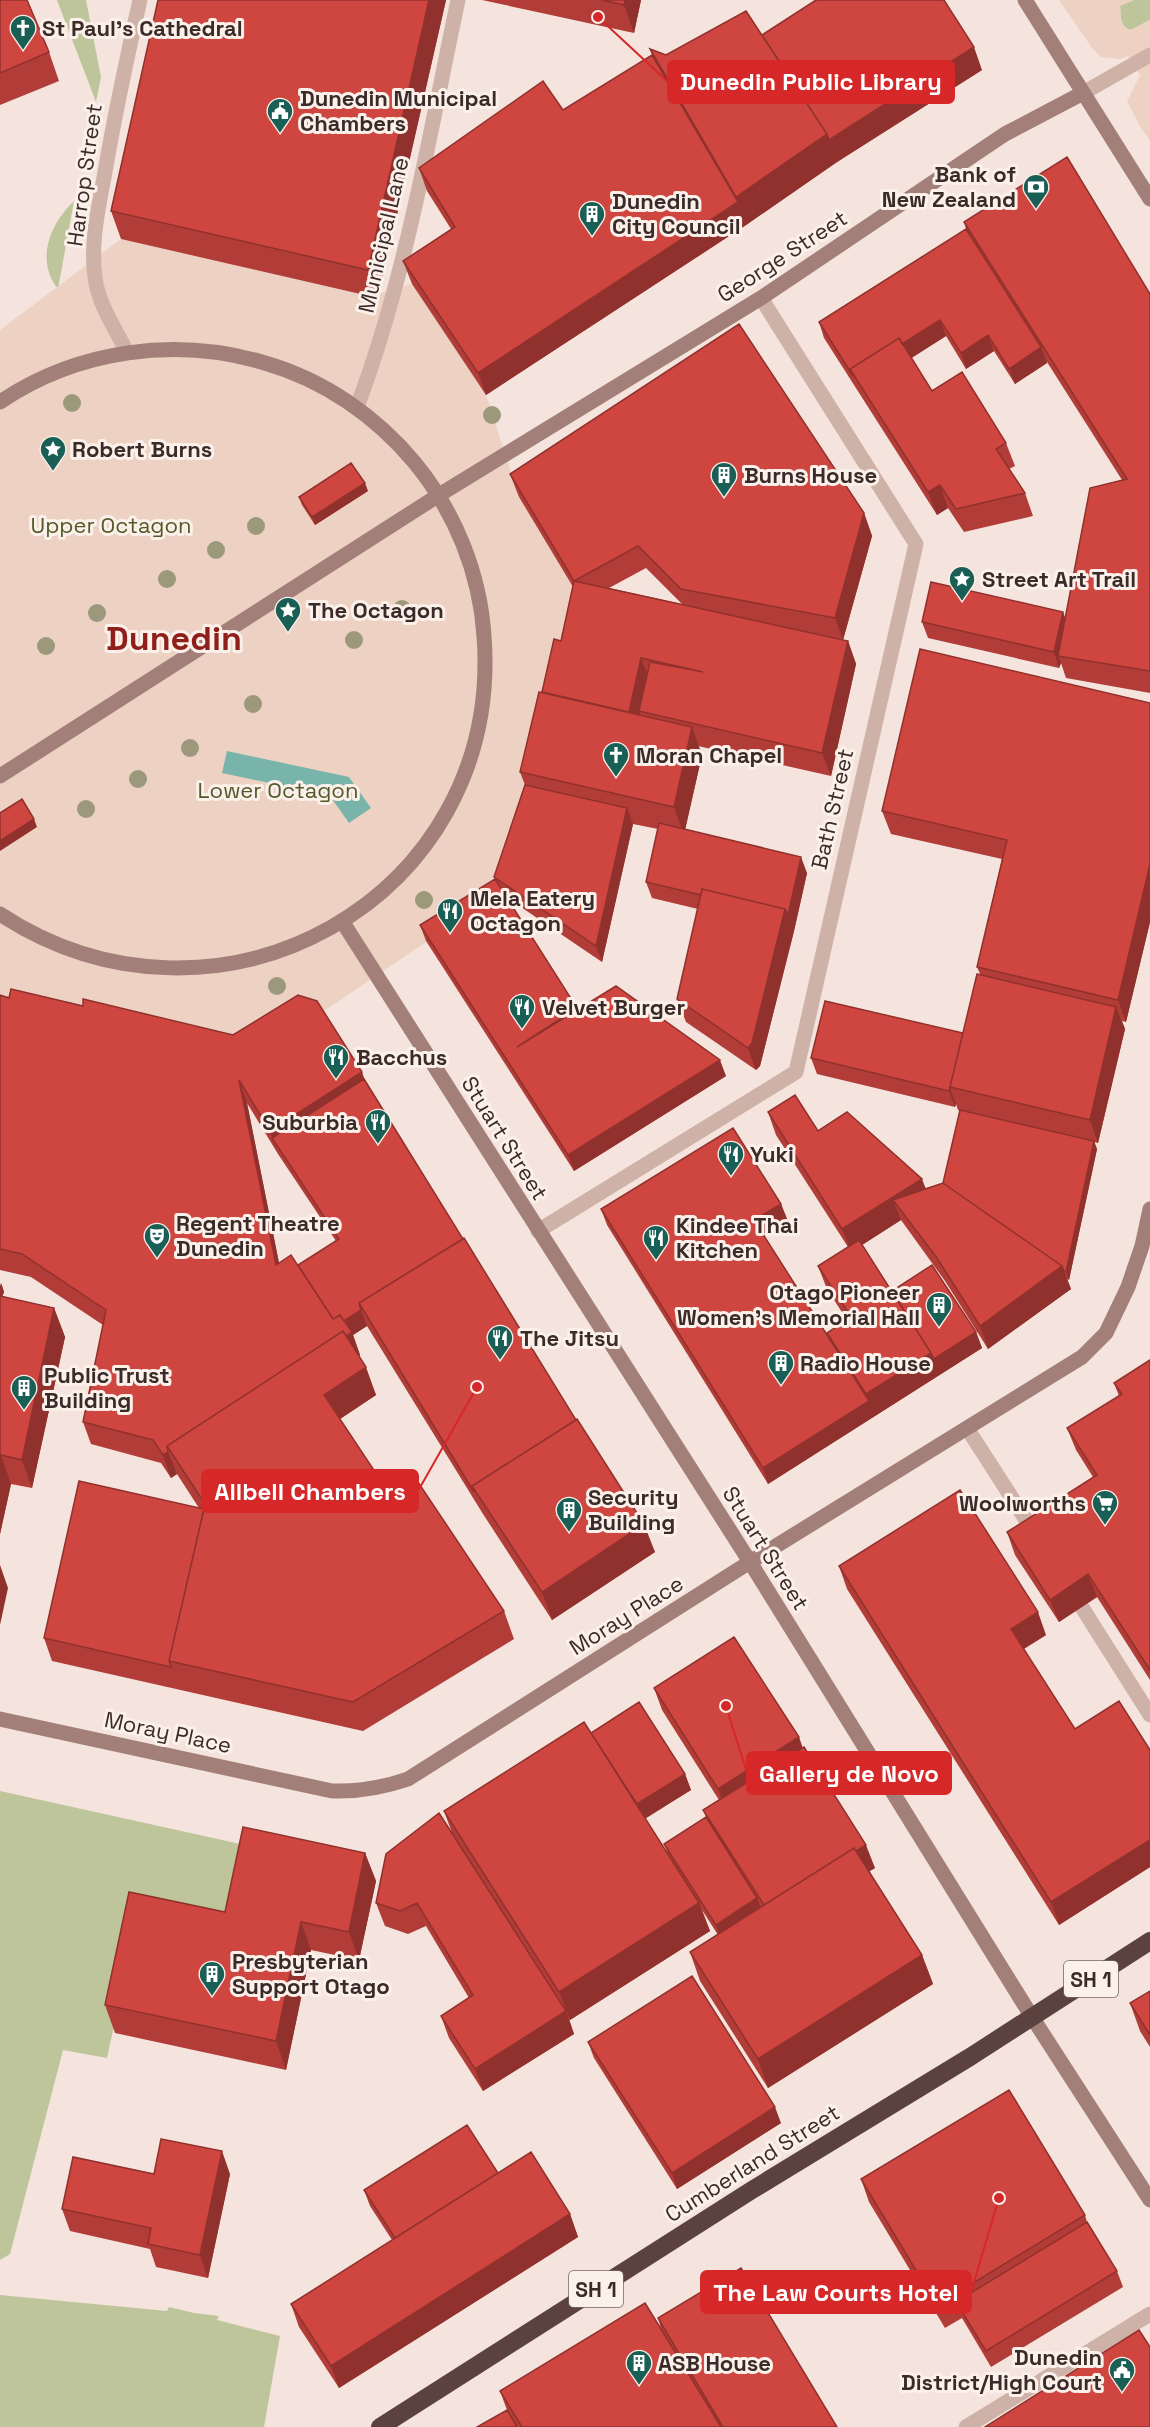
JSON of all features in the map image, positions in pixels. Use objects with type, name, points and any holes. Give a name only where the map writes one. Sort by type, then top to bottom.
[{"type":"highway","name":"Cumberland Street","points":[[380,2427],[752,2190],[970,2057],[1150,1941]]},
{"type":"main road","points":[[1025,0],[1150,199]]},
{"type":"main road","name":"George Street","points":[[439,495],[761,298],[1005,134],[1083,93]]},
{"type":"main road","points":[[0,914],[43,939],[87,956],[134,966],[182,969],[230,964],[261,957],[299,944],[342,921],[378,894],[425,844],[455,794],[475,740],[484,695],[485,672],[481,603],[464,546],[439,495],[425,476],[394,439],[357,408],[293,372],[248,357],[192,350],[128,352],[83,362],[3,395]]},
{"type":"main road","points":[[0,776],[439,495]]},
{"type":"main road","name":"Stuart Street","points":[[342,921],[750,1562],[1032,2017],[1150,2200]]},
{"type":"main road","name":"Moray Place","points":[[0,1719],[332,1791],[356,1792],[385,1787],[408,1779],[750,1562],[1082,1357],[1106,1333],[1128,1287],[1142,1246],[1150,1209]]},
{"type":"street","name":"Harrop Street","points":[[128,352],[100,299],[95,279],[94,260],[96,225],[122,76],[140,0]]},
{"type":"street","name":"Municipal Lane","points":[[357,408],[380,346],[396,288],[458,0]]},
{"type":"street","name":"George Street","points":[[1083,93],[1150,55]]},
{"type":"street","name":"Bath Street","points":[[538,1231],[796,1071],[916,544],[761,298]]},
{"type":"street","points":[[968,1428],[1048,1555]]},
{"type":"street","points":[[1061,1575],[1150,1715]]},
{"type":"street","points":[[966,2427],[1150,2314]]},
{"type":"green space","points":[[57,0],[86,0],[101,77],[96,102]]},
{"type":"green space","points":[[1134,0],[1150,0],[1150,20],[1131,30],[1123,24],[1120,5]]},
{"type":"green space","points":[[74,201],[58,289],[47,266],[48,243],[58,220]]},
{"type":"green space","points":[[0,1791],[254,1847],[234,1939],[137,1919],[107,2058],[63,2050],[10,2254],[0,2260]]},
{"type":"green space","points":[[0,2295],[167,2311],[169,2307],[219,2316],[217,2320],[280,2336],[264,2427],[0,2427]]},
{"type":"shaded area","points":[[1059,0],[1134,0],[1120,6],[1121,23],[1125,28],[1131,30],[1150,20],[1150,141],[1127,101],[1140,75],[1134,65],[1128,56],[1120,59],[1101,57],[1092,48]]},
{"type":"shaded area","name":"The Octagon","points":[[121,239],[376,294],[412,284],[486,395],[519,497],[582,603],[500,892],[321,1013],[241,1057],[0,1016],[0,330]]},
{"type":"water","points":[[227,751],[349,777],[371,808],[349,823],[330,796],[222,773]]},
{"type":"building","points":[[0,0],[27,0],[49,52],[0,73]]},
{"type":"building","points":[[158,0],[429,0],[368,270],[111,211]]},
{"type":"building","points":[[602,0],[625,0],[624,5]]},
{"type":"building","points":[[816,0],[944,0],[974,47],[829,140],[762,35]]},
{"type":"building","points":[[746,11],[827,134],[736,197],[650,49],[666,55]]},
{"type":"building","name":"Dunedin City Council","points":[[652,55],[738,202],[478,373],[403,261],[455,227],[419,168],[543,81],[563,110]]},
{"type":"building","points":[[1067,157],[1150,294],[1150,671],[1058,656],[1090,488],[1127,479],[964,222]]},
{"type":"building","points":[[966,229],[1041,347],[1009,369],[988,335],[961,353],[940,320],[902,344],[899,338],[850,369],[853,376],[819,322]]},
{"type":"building","name":"Burns House","points":[[739,324],[864,513],[835,618],[681,589],[638,546],[574,581],[510,474]]},
{"type":"building","points":[[899,338],[932,391],[962,372],[1006,443],[996,449],[1025,493],[956,509],[940,485],[928,492],[850,369]]},
{"type":"building","points":[[351,463],[365,483],[312,517],[299,497]]},
{"type":"building","points":[[574,581],[848,641],[822,753],[639,711],[650,662],[703,672],[641,658],[629,712],[542,692],[554,639],[561,641]]},
{"type":"building","points":[[931,582],[1063,612],[1054,652],[922,622]]},
{"type":"building","points":[[920,649],[1150,703],[1150,864],[1118,1000],[977,967],[1007,840],[882,811]]},
{"type":"building","name":"Moran Chapel","points":[[539,692],[692,727],[674,807],[520,772]]},
{"type":"building","points":[[525,785],[627,808],[596,946],[494,877]]},
{"type":"building","points":[[22,799],[34,819],[0,841],[0,813]]},
{"type":"building","points":[[659,823],[801,857],[788,915],[785,909],[702,889],[701,895],[646,882]]},
{"type":"building","points":[[495,879],[577,1008],[517,1047],[616,986],[720,1060],[568,1155],[420,925]]},
{"type":"building","points":[[702,889],[785,909],[752,1043],[748,1048],[677,999]]},
{"type":"building","points":[[977,974],[1116,1007],[1090,1120],[950,1087]]},
{"type":"building","name":"Regent Theatre Dunedin","points":[[11,989],[83,1006],[83,999],[233,1035],[298,995],[317,1001],[362,1072],[270,1131],[239,1080],[276,1265],[291,1255],[333,1319],[340,1315],[352,1332],[346,1336],[343,1331],[167,1446],[168,1452],[163,1455],[153,1440],[83,1422],[106,1310],[22,1254],[0,1249],[0,995],[9,998]]},
{"type":"building","points":[[825,1001],[963,1033],[949,1091],[811,1058]]},
{"type":"building","points":[[364,1079],[463,1239],[359,1303],[361,1310],[344,1321],[340,1315],[333,1319],[298,1265],[339,1239],[272,1138]]},
{"type":"building","points":[[795,1095],[818,1131],[847,1112],[922,1179],[842,1229],[768,1112]]},
{"type":"building","points":[[960,1110],[1094,1141],[1066,1272],[1062,1266],[943,1183]]},
{"type":"building","points":[[733,1128],[781,1204],[754,1220],[869,1401],[763,1468],[601,1209]]},
{"type":"building","points":[[943,1183],[1062,1266],[980,1326],[937,1258],[893,1200]]},
{"type":"building","points":[[464,1238],[576,1420],[472,1486],[474,1492],[359,1303]]},
{"type":"building","points":[[859,1240],[931,1353],[866,1394],[827,1333],[851,1317],[818,1266]]},
{"type":"building","name":"Otago Pioneer Women's Memorial Hall","points":[[932,1265],[976,1332],[934,1359],[892,1291]]},
{"type":"building","points":[[0,1296],[54,1308],[22,1460],[1,1455],[0,1458]]},
{"type":"building","points":[[343,1331],[366,1367],[324,1395],[389,1493],[414,1476],[504,1611],[353,1702],[169,1661],[205,1504],[167,1446]]},
{"type":"building","name":"Woolworths","points":[[1150,1360],[1150,1670],[1088,1574],[1050,1600],[1007,1532],[1097,1475],[1067,1428],[1122,1394],[1114,1383]]},
{"type":"building","name":"Security Building","points":[[577,1419],[644,1524],[542,1592],[472,1486]]},
{"type":"building","points":[[79,1481],[204,1509],[169,1661],[171,1667],[44,1638]]},
{"type":"building","points":[[960,1490],[1038,1612],[1011,1629],[1075,1729],[1119,1701],[1150,1750],[1150,1840],[1051,1902],[839,1566]]},
{"type":"building","points":[[734,1637],[799,1737],[718,1789],[654,1688]]},
{"type":"building","points":[[639,1702],[685,1774],[637,1804],[591,1733]]},
{"type":"building","points":[[584,1722],[699,1903],[559,1992],[444,1811]]},
{"type":"building","points":[[804,1747],[866,1845],[856,1851],[854,1848],[764,1905],[703,1810]]},
{"type":"building","points":[[439,1813],[566,2011],[475,2069],[441,2016],[473,1995],[417,1903],[400,1911],[376,1903],[386,1854]]},
{"type":"building","points":[[706,1817],[757,1898],[716,1925],[664,1844]]},
{"type":"building","name":"Presbyterian Support Otago","points":[[243,1827],[365,1853],[349,1932],[301,1922],[276,2041],[105,2005],[129,1892],[225,1912]]},
{"type":"building","points":[[854,1848],[922,1955],[758,2059],[690,1952]]},
{"type":"building","points":[[692,1976],[775,2107],[672,2173],[588,2042]]},
{"type":"building","points":[[1150,1991],[1150,2035],[1130,2003]]},
{"type":"building","points":[[1009,2090],[1085,2215],[937,2305],[861,2179]]},
{"type":"building","points":[[467,2125],[498,2173],[395,2238],[364,2190]]},
{"type":"building","points":[[161,2139],[222,2151],[200,2255],[148,2244],[151,2228],[62,2209],[73,2157],[154,2174]]},
{"type":"building","points":[[531,2152],[570,2214],[331,2366],[291,2304]]},
{"type":"building","points":[[1087,2222],[1117,2271],[986,2351],[956,2302]]},
{"type":"building","points":[[741,2268],[837,2427],[723,2427],[658,2318]]},
{"type":"building","points":[[645,2303],[721,2427],[522,2427],[500,2391]]},
{"type":"building","points":[[1139,2330],[1150,2347],[1150,2427],[985,2427]]},
{"type":"building","points":[[507,2410],[517,2427],[477,2427]]},
{"type":"place","name":"Dunedin Public Library","points":[[598,17]]},
{"type":"place","name":"St Paul's Cathedral","points":[[23,51]]},
{"type":"place","name":"Dunedin Municipal Chambers","points":[[280,134]]},
{"type":"place","name":"Bank of New Zealand","points":[[1036,210]]},
{"type":"place","name":"Dunedin City Council","points":[[592,237]]},
{"type":"place","name":"Robert Burns","points":[[53,472]]},
{"type":"place","name":"Burns House","points":[[724,498]]},
{"type":"place","name":"Street Art Trail","points":[[962,602]]},
{"type":"place","name":"The Octagon","points":[[288,633]]},
{"type":"place","name":"Moran Chapel","points":[[616,778]]},
{"type":"place","name":"Mela Eatery Octagon","points":[[450,934]]},
{"type":"place","name":"Velvet Burger","points":[[522,1030]]},
{"type":"place","name":"Bacchus","points":[[336,1080]]},
{"type":"place","name":"Suburbia","points":[[378,1145]]},
{"type":"place","name":"Yuki","points":[[731,1177]]},
{"type":"place","name":"Regent Theatre Dunedin","points":[[157,1259]]},
{"type":"place","name":"Kindee Thai Kitchen","points":[[656,1261]]},
{"type":"place","name":"Otago Pioneer Women's Memorial Hall","points":[[939,1328]]},
{"type":"place","name":"The Jitsu","points":[[500,1361]]},
{"type":"place","name":"Radio House","points":[[781,1386]]},
{"type":"place","name":"Allbell Chambers","points":[[477,1387]]},
{"type":"place","name":"Public Trust Building","points":[[24,1411]]},
{"type":"place","name":"Woolworths","points":[[1105,1526]]},
{"type":"place","name":"Security Building","points":[[569,1533]]},
{"type":"place","name":"Gallery de Novo","points":[[726,1706]]},
{"type":"place","name":"Presbyterian Support Otago","points":[[212,1997]]},
{"type":"place","name":"The Law Courts Hotel","points":[[999,2198]]},
{"type":"place","name":"ASB House","points":[[639,2386]]},
{"type":"place","name":"Dunedin District/High Court","points":[[1122,2393]]},
{"type":"district","name":"Dunedin","points":[[174,638]]},
{"type":"park label","name":"Upper Octagon","points":[[111,525]]},
{"type":"park label","name":"Lower Octagon","points":[[278,790]]}]
